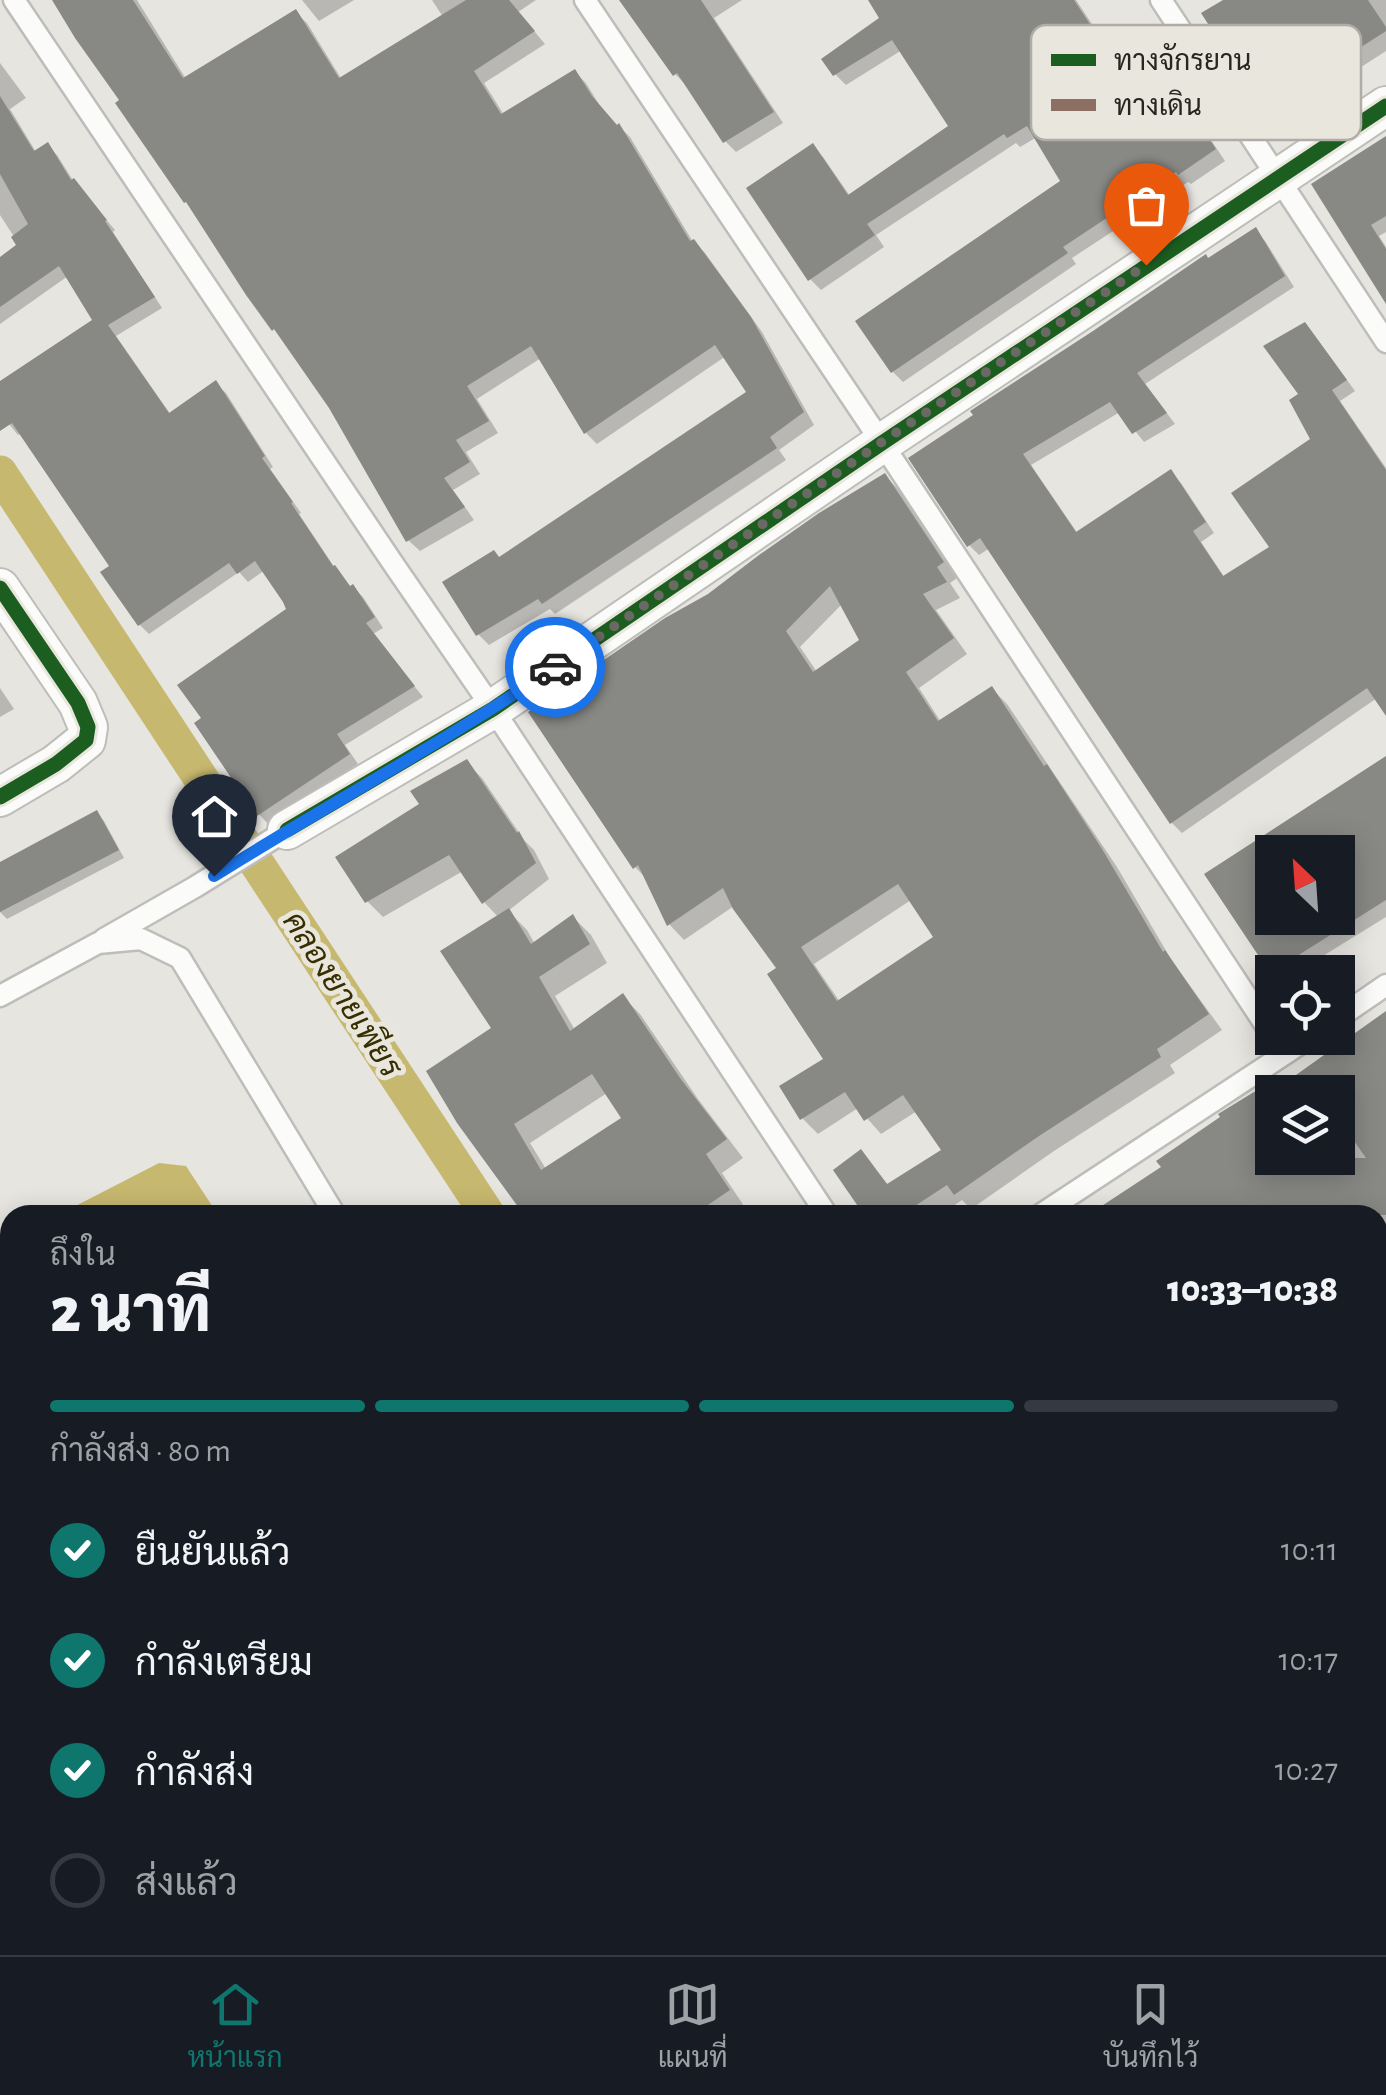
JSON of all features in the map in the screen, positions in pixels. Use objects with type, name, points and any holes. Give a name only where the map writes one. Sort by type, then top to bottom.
[{"type":"street","points":[[1361,122],[1386,106]]},
{"type":"street","points":[[286,830],[493,709],[882,442],[1334,140]]},
{"type":"street","points":[[0,588],[78,703],[88,727],[86,740],[74,751],[0,797]]},
{"type":"lane","points":[[14,0],[493,709],[820,1205]]},
{"type":"lane","points":[[585,0],[1255,1009]]},
{"type":"lane","points":[[1161,0],[1178,25]]},
{"type":"lane","points":[[1255,140],[1386,342]]},
{"type":"lane","points":[[0,996],[214,876],[286,830]]},
{"type":"lane","points":[[98,943],[141,939],[180,958],[329,1205]]},
{"type":"lane","points":[[1355,1006],[1386,985]]},
{"type":"lane","points":[[1054,1205],[1259,1055]]},
{"type":"shaded area","points":[[159,1163],[186,1166],[211,1205],[77,1205]]},
{"type":"building","points":[[52,0],[133,0],[183,78],[296,9],[339,78],[466,0],[509,0],[535,31],[474,71],[501,114],[575,69],[592,96],[619,123],[690,241],[694,239],[751,317],[804,412],[770,437],[777,448],[542,604],[538,599],[476,636],[442,582],[494,550],[499,557],[746,392],[715,345],[584,434],[531,346],[467,386],[489,421],[456,440],[470,462],[444,478],[465,507],[406,542],[329,408],[246,295],[115,103],[119,100]]},
{"type":"building","points":[[619,0],[701,0],[774,112],[723,143],[677,73],[673,76]]},
{"type":"building","points":[[868,0],[1074,0],[1091,25],[1031,25],[1031,133],[1027,126],[1007,138],[1004,134],[867,224],[875,235],[808,281],[746,188],[813,143],[848,195],[948,126],[892,40],[833,76],[821,59],[879,18]]},
{"type":"building","points":[[1223,0],[1368,0],[1386,31],[1361,47],[1361,25],[1209,25],[1201,13]]},
{"type":"building","points":[[0,96],[34,151],[48,142],[71,180],[74,178],[107,220],[155,297],[108,325],[169,413],[216,380],[333,566],[350,586],[353,584],[375,617],[366,623],[415,686],[337,734],[350,754],[257,816],[194,723],[201,718],[177,685],[286,609],[283,602],[255,561],[237,574],[229,563],[138,626],[100,572],[109,566],[12,423],[0,431],[0,381],[92,320],[59,266],[0,307],[0,257],[16,245],[11,237],[28,224],[0,174]]},
{"type":"building","points":[[1386,136],[1386,216],[1371,225],[1386,249],[1386,304],[1311,184]]},
{"type":"building","points":[[1035,140],[1210,140],[1216,149],[1063,247],[1068,253],[891,373],[855,321],[1060,181]]},
{"type":"building","points":[[1256,227],[1285,276],[1137,373],[1167,413],[1132,434],[1110,402],[1023,454],[1076,532],[1171,469],[1206,522],[1193,531],[1223,576],[1269,547],[1231,493],[1310,439],[1289,400],[1298,394],[1263,346],[1305,322],[1347,380],[1332,390],[1386,470],[1386,716],[1367,688],[1170,824],[980,538],[967,547],[908,458],[973,415],[970,411],[1206,254],[1208,258]]},
{"type":"building","points":[[885,473],[944,562],[937,567],[947,582],[923,594],[954,638],[906,672],[938,721],[992,686],[1102,849],[1163,952],[1209,1014],[1157,1049],[1161,1057],[954,1195],[947,1185],[916,1205],[857,1205],[833,1170],[861,1149],[887,1184],[941,1150],[903,1095],[864,1121],[845,1092],[800,1120],[779,1086],[823,1059],[767,974],[776,968],[733,909],[723,888],[667,926],[638,865],[633,869],[528,712],[665,618],[708,594],[759,555]],"holes":[[[830,586],[859,640],[813,672],[786,631]],[[898,884],[933,937],[837,1001],[801,947]]]},
{"type":"building","points":[[1386,756],[1386,900],[1355,920],[1355,835],[1264,835]]},
{"type":"building","points":[[467,759],[519,831],[536,863],[482,904],[449,855],[365,903],[335,857],[419,804],[410,791]]},
{"type":"building","points":[[97,810],[119,850],[0,912],[0,862]]},
{"type":"building","points":[[1255,841],[1255,935],[1330,935],[1299,955],[1258,955],[1204,874]]},
{"type":"building","points":[[509,908],[531,944],[573,914],[590,944],[539,977],[570,1031],[623,993],[727,1139],[706,1154],[730,1190],[708,1205],[517,1205],[457,1123],[426,1071],[491,1028],[440,951]],"holes":[[[592,1074],[621,1118],[541,1170],[514,1124]]]},
{"type":"building","points":[[1386,1011],[1386,1205],[1103,1205],[1161,1167],[1156,1161],[1220,1117],[1218,1114],[1255,1091],[1255,1175],[1355,1175],[1355,1158],[1366,1158],[1355,1142],[1355,1075],[1296,1075],[1324,1055],[1355,1055],[1355,1033]]},
{"type":"waterway","name":"คลองยายเพียร","points":[[0,473],[481,1205]]},
{"type":"cycle path","points":[[1361,123],[1386,106]]},
{"type":"cycle path","points":[[287,830],[493,709],[1335,140]]},
{"type":"cycle path","points":[[0,588],[78,703],[88,727],[86,740],[56,764],[0,797]]},
{"type":"way so far","points":[[555,667],[1146,265]]},
{"type":"route","points":[[214,876],[493,709],[555,667]]}]
